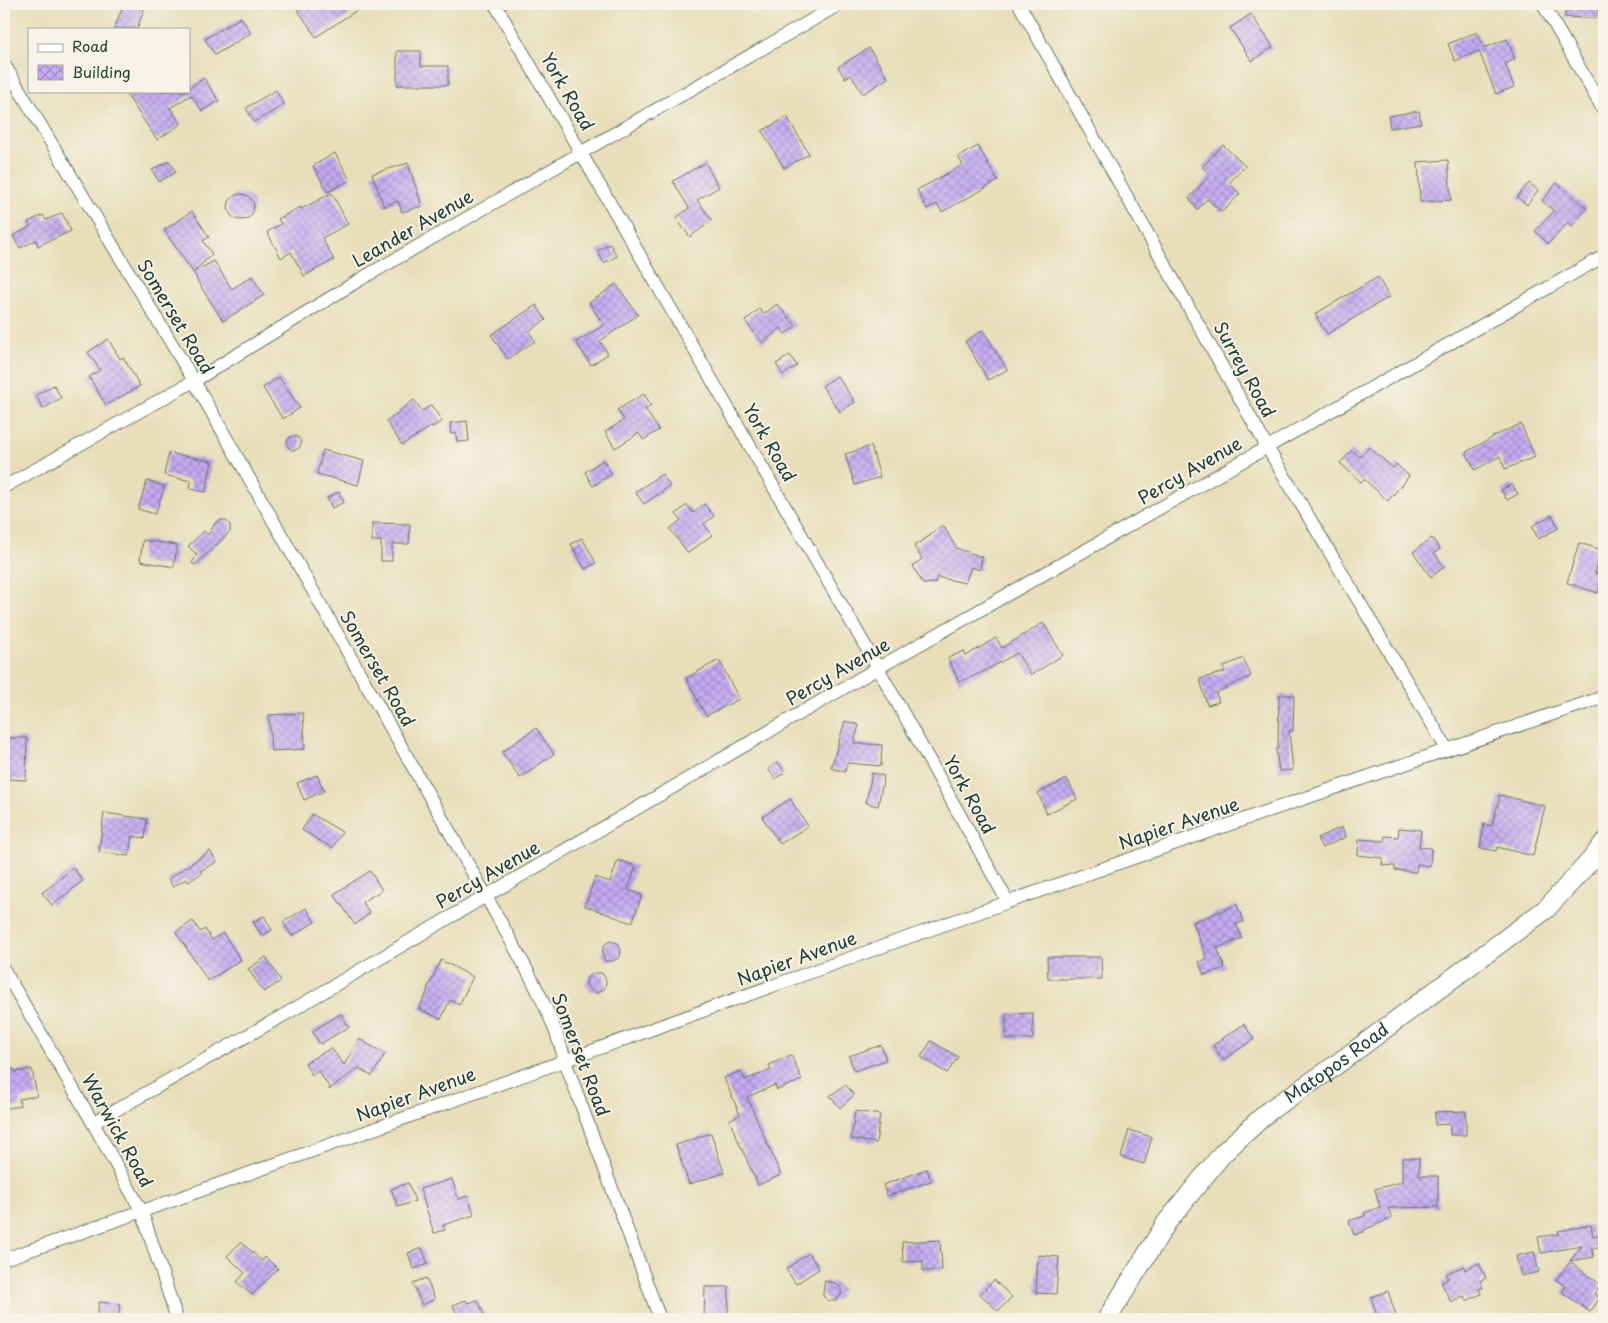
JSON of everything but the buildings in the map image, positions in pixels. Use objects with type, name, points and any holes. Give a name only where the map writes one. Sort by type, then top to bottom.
[{"type":"main road","name":"Matopos Road","points":[[1107,1319],[1167,1222],[1223,1153],[1270,1110],[1325,1072],[1546,910],[1604,843]]},
{"type":"street","name":"York Road","points":[[495,4],[878,668],[1008,902]]},
{"type":"street","name":"Leander Avenue","points":[[4,487],[194,381],[361,279],[840,4]]},
{"type":"street","name":"Surrey Road","points":[[1019,4],[1267,447],[1447,749]]},
{"type":"street","points":[[1543,4],[1604,111]]},
{"type":"street","name":"Somerset Road","points":[[4,64],[194,381],[486,896],[551,1019],[660,1319]]},
{"type":"street","name":"Percy Avenue","points":[[93,1123],[878,668],[1604,256]]},
{"type":"street","name":"Napier Avenue","points":[[4,1259],[142,1212],[1008,902],[1447,749],[1604,697]]},
{"type":"street","name":"Warwick Road","points":[[4,970],[93,1123],[142,1212],[178,1319]]}]
